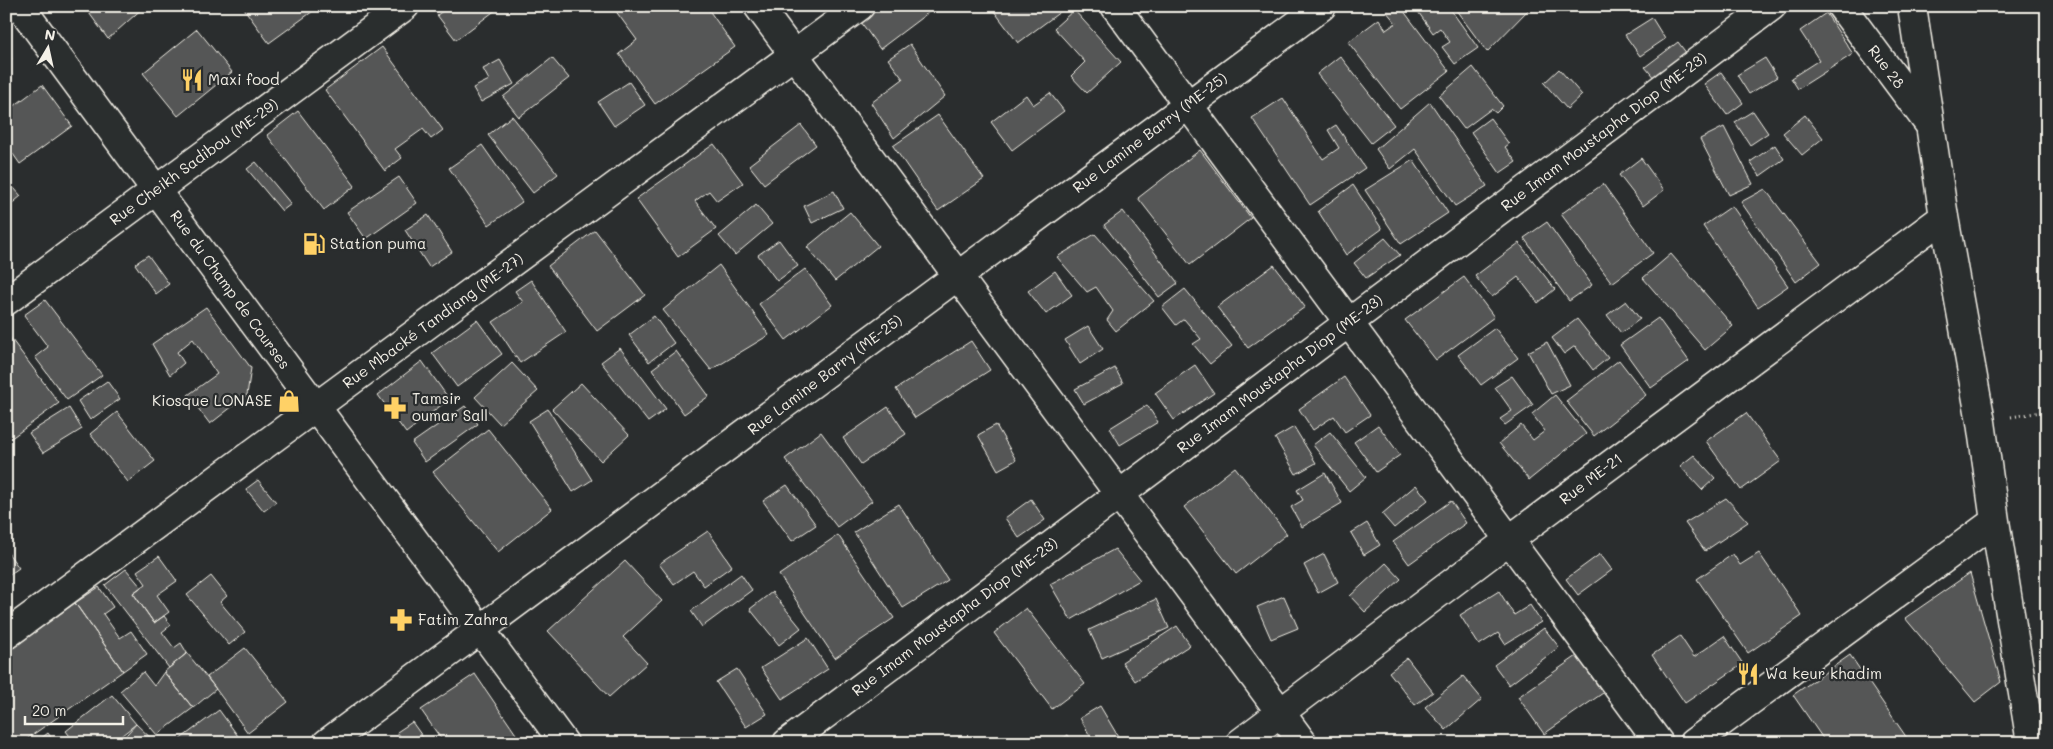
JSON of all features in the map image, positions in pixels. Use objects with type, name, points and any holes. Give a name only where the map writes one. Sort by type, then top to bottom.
[{"type":"street","name":"Rue du Champ de Courses","points":[[20,6],[564,743]]},
{"type":"street","name":"Rue Cheikh Sadibou (ME-29)","points":[[6,301],[405,6]]},
{"type":"street","points":[[758,6],[1303,743]]},
{"type":"street","name":"Rue Mbacké Tandiang (ME-27)","points":[[6,635],[860,6]]},
{"type":"street","points":[[1115,6],[1659,743]]},
{"type":"street","name":"Rue Lamine Barry (ME-25)","points":[[328,743],[1322,6]]},
{"type":"street","name":"Rue Imam Moustapha Diop (ME-23)","points":[[787,743],[1772,6]]},
{"type":"street","name":"Rue 28","points":[[1841,6],[1931,127]]},
{"type":"street","points":[[1912,6],[1944,217],[1981,422],[1994,520],[2031,743]]},
{"type":"street","name":"Rue ME-21","points":[[1240,743],[1509,540],[1944,217]]},
{"type":"street","points":[[1693,743],[1994,520]]},
{"type":"path","points":[[1981,422],[2047,411]]},
{"type":"building","points":[[84,6],[145,6],[108,39]]},
{"type":"building","points":[[242,6],[320,6],[269,43]]},
{"type":"building","points":[[450,6],[501,6],[456,40],[437,15]]},
{"type":"building","points":[[612,6],[706,6],[735,47],[655,104],[619,54],[637,40]]},
{"type":"building","points":[[881,6],[937,6],[880,49],[861,22]]},
{"type":"building","points":[[992,6],[1068,6],[1018,43]]},
{"type":"building","points":[[1392,6],[1400,6],[1449,71],[1400,109],[1348,42],[1379,19],[1386,30],[1396,23],[1386,11]]},
{"type":"building","points":[[1414,6],[1448,6],[1478,48],[1455,64],[1442,47],[1450,42],[1440,28],[1433,33]]},
{"type":"building","points":[[1453,6],[1487,6],[1488,8],[1490,6],[1527,6],[1529,9],[1487,52]]},
{"type":"building","points":[[1074,10],[1121,62],[1087,93],[1071,76],[1085,62],[1054,28]]},
{"type":"building","points":[[1826,13],[1853,54],[1798,89],[1791,78],[1819,60],[1800,31]]},
{"type":"building","points":[[1652,18],[1665,39],[1640,56],[1625,35]]},
{"type":"building","points":[[197,29],[232,72],[178,116],[143,73]]},
{"type":"building","points":[[1678,42],[1687,54],[1655,79],[1645,67]]},
{"type":"building","points":[[910,44],[945,96],[894,138],[871,103],[903,79],[888,59]]},
{"type":"building","points":[[382,47],[443,130],[431,139],[423,129],[395,149],[402,158],[385,171],[325,90]]},
{"type":"building","points":[[6,51],[12,59],[6,64]]},
{"type":"building","points":[[1340,56],[1394,125],[1371,143],[1317,74]]},
{"type":"building","points":[[552,58],[569,78],[519,117],[503,97]]},
{"type":"building","points":[[1765,58],[1777,77],[1749,94],[1737,75]]},
{"type":"building","points":[[500,60],[514,84],[481,102],[473,88],[489,80],[483,69]]},
{"type":"building","points":[[1473,67],[1503,106],[1496,113],[1491,109],[1464,129],[1439,96]]},
{"type":"building","points":[[1559,69],[1582,95],[1567,109],[1544,83]]},
{"type":"building","points":[[1721,72],[1743,103],[1727,115],[1704,84]]},
{"type":"building","points":[[629,82],[645,105],[614,126],[598,102]]},
{"type":"building","points":[[42,85],[72,126],[20,164],[13,154],[6,159],[6,112]]},
{"type":"building","points":[[1050,93],[1064,111],[1012,150],[991,122],[1026,95],[1033,105]]},
{"type":"building","points":[[1283,98],[1323,159],[1339,148],[1328,130],[1336,125],[1365,168],[1310,205],[1252,118]]},
{"type":"building","points":[[1430,102],[1487,186],[1455,206],[1415,149],[1390,169],[1376,149]]},
{"type":"building","points":[[298,111],[355,186],[324,210],[267,135]]},
{"type":"building","points":[[1753,111],[1768,133],[1750,145],[1735,122]]},
{"type":"building","points":[[938,115],[984,179],[938,211],[893,146]]},
{"type":"building","points":[[1805,115],[1823,138],[1802,155],[1783,133]]},
{"type":"building","points":[[512,116],[558,174],[533,193],[488,135]]},
{"type":"building","points":[[1490,118],[1509,144],[1505,147],[1516,162],[1500,173],[1471,132]]},
{"type":"building","points":[[801,125],[816,145],[764,184],[749,165]]},
{"type":"building","points":[[1724,127],[1753,184],[1729,195],[1700,139]]},
{"type":"building","points":[[714,144],[743,183],[717,201],[709,191],[695,201],[716,229],[678,257],[636,199]]},
{"type":"building","points":[[482,145],[522,202],[489,225],[449,168]]},
{"type":"building","points":[[1775,145],[1784,159],[1760,176],[1750,162]]},
{"type":"building","points":[[1200,150],[1251,218],[1190,265],[1138,198]]},
{"type":"building","points":[[1641,158],[1664,190],[1643,206],[1619,175]]},
{"type":"building","points":[[1413,160],[1448,213],[1401,244],[1365,190]]},
{"type":"building","points":[[256,162],[291,204],[282,211],[247,169]]},
{"type":"building","points":[[399,177],[417,203],[366,239],[347,212]]},
{"type":"building","points":[[1603,184],[1653,253],[1612,283],[1561,214]]},
{"type":"building","points":[[1353,185],[1382,229],[1346,255],[1318,211]]},
{"type":"building","points":[[14,188],[21,196],[9,206],[6,202],[6,195]]},
{"type":"building","points":[[1765,189],[1821,263],[1796,282],[1741,202]]},
{"type":"building","points":[[834,191],[843,208],[812,223],[804,206]]},
{"type":"building","points":[[756,205],[772,224],[735,255],[719,236]]},
{"type":"building","points":[[1732,206],[1788,286],[1758,307],[1703,226]]},
{"type":"building","points":[[1123,211],[1178,283],[1159,297],[1104,225]]},
{"type":"building","points":[[850,212],[878,246],[835,281],[807,247]]},
{"type":"building","points":[[428,215],[452,252],[429,267],[405,230]]},
{"type":"building","points":[[1547,222],[1592,285],[1569,301],[1524,238]]},
{"type":"building","points":[[595,230],[645,295],[597,331],[548,266]]},
{"type":"building","points":[[1095,234],[1154,301],[1116,331],[1107,320],[1113,311],[1096,287],[1087,292],[1057,257]]},
{"type":"building","points":[[1385,238],[1400,255],[1366,278],[1354,263]]},
{"type":"building","points":[[779,240],[798,266],[777,281],[758,255]]},
{"type":"building","points":[[1519,243],[1555,289],[1538,303],[1518,277],[1492,297],[1475,276]]},
{"type":"building","points":[[1671,254],[1733,326],[1705,350],[1643,278]]},
{"type":"building","points":[[148,255],[169,284],[156,294],[135,264]]},
{"type":"building","points":[[719,265],[769,335],[711,370],[663,310]]},
{"type":"building","points":[[1274,265],[1305,307],[1248,348],[1217,307]]},
{"type":"building","points":[[805,269],[832,305],[786,340],[759,304]]},
{"type":"building","points":[[1055,271],[1072,295],[1046,314],[1028,291]]},
{"type":"building","points":[[1464,277],[1494,317],[1436,360],[1405,320]]},
{"type":"building","points":[[531,280],[566,332],[520,363],[493,322],[523,302],[515,291]]},
{"type":"building","points":[[1185,289],[1232,346],[1210,364],[1193,344],[1201,339],[1184,319],[1176,325],[1162,307]]},
{"type":"building","points":[[45,300],[102,375],[67,400],[35,357],[48,347],[24,315]]},
{"type":"building","points":[[1626,301],[1640,319],[1621,333],[1607,315]]},
{"type":"building","points":[[206,307],[251,368],[247,395],[210,424],[188,395],[217,374],[193,339],[177,352],[184,363],[170,375],[152,344]]},
{"type":"building","points":[[654,316],[674,343],[649,362],[629,335]]},
{"type":"building","points":[[1658,318],[1689,361],[1651,388],[1620,345]]},
{"type":"building","points":[[1577,319],[1608,358],[1593,370],[1575,346],[1564,354],[1552,338]]},
{"type":"building","points":[[477,320],[502,354],[457,387],[432,353]]},
{"type":"building","points":[[1088,326],[1103,349],[1080,364],[1065,340]]},
{"type":"building","points":[[1495,328],[1518,358],[1481,385],[1458,355]]},
{"type":"building","points":[[6,332],[59,403],[6,442]]},
{"type":"building","points":[[971,341],[990,370],[915,418],[896,389]]},
{"type":"building","points":[[1547,342],[1570,385],[1551,394],[1528,352]]},
{"type":"building","points":[[620,348],[666,409],[648,422],[601,362]]},
{"type":"building","points":[[676,351],[709,396],[684,414],[652,369]]},
{"type":"building","points":[[1619,360],[1646,395],[1594,436],[1566,401]]},
{"type":"building","points":[[422,361],[449,399],[406,433],[378,395]]},
{"type":"building","points":[[512,363],[538,391],[500,424],[475,397]]},
{"type":"building","points":[[1195,365],[1214,393],[1174,420],[1155,393]]},
{"type":"building","points":[[1115,368],[1123,383],[1084,404],[1075,389]]},
{"type":"building","points":[[1512,376],[1533,405],[1505,425],[1500,419],[1512,411],[1495,387]]},
{"type":"building","points":[[1344,377],[1370,415],[1345,432],[1334,416],[1313,430],[1299,409]]},
{"type":"building","points":[[107,381],[120,399],[90,420],[78,401]]},
{"type":"building","points":[[581,383],[629,435],[601,461],[552,409]]},
{"type":"building","points":[[1555,395],[1586,434],[1529,480],[1499,443],[1521,425],[1533,440],[1545,431],[1532,414]]},
{"type":"building","points":[[1147,405],[1158,422],[1120,445],[1110,428]]},
{"type":"building","points":[[465,406],[478,424],[425,462],[412,443]]},
{"type":"building","points":[[888,407],[906,434],[861,464],[843,438]]},
{"type":"building","points":[[69,408],[82,429],[43,453],[29,433]]},
{"type":"building","points":[[548,409],[592,480],[573,492],[529,421]]},
{"type":"building","points":[[117,412],[155,461],[128,482],[90,434]]},
{"type":"building","points":[[1746,413],[1781,461],[1741,490],[1706,441]]},
{"type":"building","points":[[996,425],[1016,460],[998,470],[978,435]]},
{"type":"building","points":[[1378,425],[1400,455],[1376,472],[1354,442]]},
{"type":"building","points":[[1294,427],[1316,463],[1296,474],[1275,438]]},
{"type":"building","points":[[488,429],[552,509],[498,552],[433,472]]},
{"type":"building","points":[[821,432],[872,501],[837,527],[785,459]]},
{"type":"building","points":[[1330,432],[1366,477],[1349,491],[1313,445]]},
{"type":"building","points":[[1694,455],[1715,478],[1702,490],[1680,466]]},
{"type":"building","points":[[1235,467],[1287,534],[1236,574],[1184,507]]},
{"type":"building","points":[[1325,473],[1342,503],[1302,527],[1291,507],[1303,500],[1297,490]]},
{"type":"building","points":[[258,480],[276,502],[264,511],[246,489]]},
{"type":"building","points":[[787,485],[816,525],[792,541],[763,501]]},
{"type":"building","points":[[1416,485],[1428,500],[1394,528],[1382,514]]},
{"type":"building","points":[[1726,498],[1748,522],[1705,551],[1685,523]]},
{"type":"building","points":[[1031,499],[1045,520],[1019,538],[1005,518]]},
{"type":"building","points":[[1451,501],[1466,523],[1409,564],[1393,542]]},
{"type":"building","points":[[899,504],[948,580],[903,608],[854,532]]},
{"type":"building","points":[[1367,523],[1380,545],[1364,555],[1351,533]]},
{"type":"building","points":[[708,531],[732,566],[704,586],[693,571],[674,584],[659,564]]},
{"type":"building","points":[[838,535],[894,618],[835,658],[779,575]]},
{"type":"building","points":[[1115,549],[1140,580],[1071,620],[1050,584]]},
{"type":"building","points":[[6,550],[19,568],[6,577]]},
{"type":"building","points":[[1759,553],[1802,616],[1748,653],[1697,579],[1733,554],[1740,565]]},
{"type":"building","points":[[1324,554],[1338,582],[1318,593],[1304,565]]},
{"type":"building","points":[[1600,554],[1612,570],[1578,595],[1566,579]]},
{"type":"building","points":[[159,556],[177,581],[157,595],[169,612],[154,623],[133,593],[146,584],[137,571]]},
{"type":"building","points":[[625,561],[662,601],[623,637],[647,663],[609,697],[548,631]]},
{"type":"building","points":[[1386,563],[1401,579],[1365,612],[1350,596]]},
{"type":"building","points":[[126,569],[141,587],[133,593],[154,623],[164,616],[171,625],[162,632],[174,648],[181,643],[187,653],[169,668],[105,585]]},
{"type":"building","points":[[1970,573],[2001,682],[1975,702],[1905,618]]},
{"type":"building","points":[[741,574],[752,590],[702,627],[691,611]]},
{"type":"building","points":[[211,576],[227,596],[220,602],[245,632],[229,645],[187,595]]},
{"type":"building","points":[[99,587],[113,607],[103,614],[120,638],[131,631],[147,654],[123,671],[75,603]]},
{"type":"building","points":[[1499,591],[1514,615],[1530,605],[1541,622],[1505,644],[1498,633],[1479,645],[1460,615]]},
{"type":"building","points":[[772,592],[801,628],[779,645],[750,609]]},
{"type":"building","points":[[1284,596],[1298,628],[1271,639],[1257,607]]},
{"type":"building","points":[[1156,599],[1169,628],[1102,658],[1089,630]]},
{"type":"building","points":[[75,603],[123,671],[21,743],[17,743],[6,729],[6,653]]},
{"type":"building","points":[[1026,608],[1085,684],[1052,709],[994,633]]},
{"type":"building","points":[[1177,626],[1190,645],[1135,681],[1122,662]]},
{"type":"building","points":[[1544,628],[1559,647],[1509,685],[1494,665]]},
{"type":"building","points":[[1680,636],[1694,657],[1724,636],[1743,664],[1685,703],[1652,655]]},
{"type":"building","points":[[808,638],[828,669],[782,699],[761,668]]},
{"type":"building","points":[[245,648],[288,702],[248,733],[207,677]]},
{"type":"building","points":[[187,653],[216,689],[193,708],[164,672]]},
{"type":"building","points":[[1850,655],[1909,741],[1907,743],[1826,743],[1793,695]]},
{"type":"building","points":[[1577,656],[1603,693],[1544,734],[1518,697]]},
{"type":"building","points":[[1407,658],[1433,692],[1415,705],[1389,672]]},
{"type":"building","points":[[737,669],[767,714],[746,727],[716,682]]},
{"type":"building","points":[[143,672],[154,686],[164,672],[193,708],[157,735],[120,691]]},
{"type":"building","points":[[475,674],[522,743],[444,743],[421,710]]},
{"type":"building","points":[[1463,676],[1482,699],[1446,730],[1425,707]]},
{"type":"building","points":[[112,695],[136,724],[112,743],[75,743],[66,731]]},
{"type":"building","points":[[1100,706],[1122,743],[1094,743],[1080,718]]},
{"type":"building","points":[[219,710],[243,743],[175,743]]},
{"type":"building","points":[[412,722],[427,743],[405,743],[397,732]]},
{"type":"building","points":[[136,724],[156,743],[119,743]]},
{"type":"building","points":[[48,733],[55,743],[35,743]]},
{"type":"building","points":[[1068,735],[1073,743],[1056,743]]},
{"type":"place","name":"Maxi food","points":[[192,80]]},
{"type":"place","name":"Station puma","points":[[314,244]]},
{"type":"place","name":"Kiosque LONASE","points":[[289,401]]},
{"type":"place","name":"Tamsir oumar Sall","points":[[395,408]]},
{"type":"place","name":"Fatim Zahra","points":[[401,620]]},
{"type":"place","name":"Wa keur khadim","points":[[1748,674]]}]
